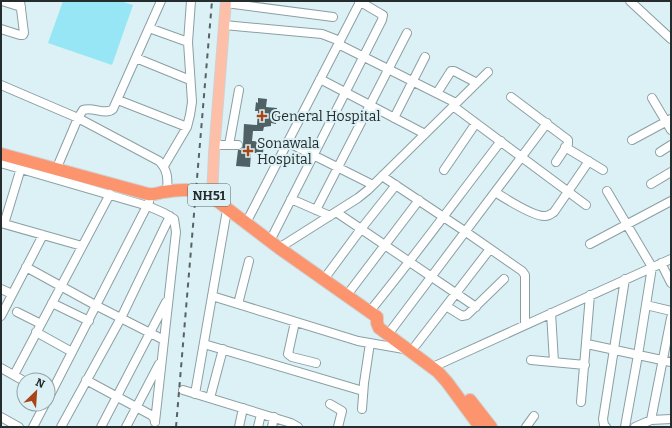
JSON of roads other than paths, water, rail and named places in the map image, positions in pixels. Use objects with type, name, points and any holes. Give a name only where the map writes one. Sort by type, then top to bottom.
[{"type":"highway","name":"NH51","points":[[1,154],[92,179],[160,192],[195,190],[212,197],[227,210],[275,245],[370,311],[377,317],[379,328],[411,347],[454,379],[491,427]]},
{"type":"highway","name":"NH51","points":[[377,323],[382,323],[392,329],[411,347]]},
{"type":"highway","name":"NH51","points":[[436,365],[480,427]]},
{"type":"main road","points":[[212,197],[214,145],[226,2]]},
{"type":"street","points":[[1,29],[23,35],[25,29],[21,4],[2,1]]},
{"type":"street","points":[[58,165],[78,118],[83,110],[86,108],[110,112],[113,109],[161,1]]},
{"type":"street","points":[[164,166],[187,127],[190,115],[192,102],[188,42],[191,1]]},
{"type":"street","points":[[246,223],[359,1],[383,16],[382,20],[291,199],[275,245]]},
{"type":"street","points":[[630,1],[671,38]]},
{"type":"street","points":[[226,2],[333,17]]},
{"type":"street","points":[[224,25],[322,34],[339,42],[437,93],[455,105],[476,123],[586,205]]},
{"type":"street","points":[[663,31],[671,27]]},
{"type":"street","points":[[149,28],[188,42]]},
{"type":"street","points":[[316,210],[407,33]]},
{"type":"street","points":[[394,118],[425,57]]},
{"type":"street","points":[[136,58],[190,80]]},
{"type":"street","points":[[437,93],[451,71],[454,71],[477,83]]},
{"type":"street","points":[[275,245],[333,214],[358,198],[488,72]]},
{"type":"street","points":[[320,79],[425,134]]},
{"type":"street","points":[[1,85],[78,118],[159,161],[164,166],[168,178],[160,192],[148,206],[56,383]]},
{"type":"street","points":[[229,145],[239,90]]},
{"type":"street","points":[[511,98],[547,123],[568,140],[568,144],[556,162]]},
{"type":"street","points":[[652,98],[668,120],[671,130]]},
{"type":"street","points":[[118,100],[187,127]]},
{"type":"street","points":[[632,140],[668,120]]},
{"type":"street","points":[[444,170],[476,123]]},
{"type":"street","points":[[392,329],[547,123]]},
{"type":"street","points":[[370,311],[410,262],[443,216],[501,141]]},
{"type":"street","points":[[287,142],[373,185]]},
{"type":"street","points":[[214,145],[238,145]]},
{"type":"street","points":[[660,152],[671,145]]},
{"type":"street","points":[[565,147],[603,170]]},
{"type":"street","points":[[1,149],[160,192]]},
{"type":"street","points":[[495,192],[532,213],[546,216],[554,212],[589,161]]},
{"type":"street","points":[[1,163],[148,206],[174,219],[176,232],[155,425]]},
{"type":"street","points":[[21,168],[3,223],[82,246]]},
{"type":"street","points":[[651,184],[671,172]]},
{"type":"street","points":[[382,176],[522,271],[525,275],[525,324]]},
{"type":"street","points":[[324,279],[396,185]]},
{"type":"street","points":[[607,191],[652,267],[625,427]]},
{"type":"street","points":[[1,368],[14,375],[110,194]]},
{"type":"street","points":[[291,199],[316,210],[333,214],[361,229],[476,307]]},
{"type":"street","points":[[347,295],[419,200]]},
{"type":"street","points":[[590,244],[626,223],[671,200]]},
{"type":"street","points":[[195,394],[227,210]]},
{"type":"street","points":[[61,427],[121,318],[170,216]]},
{"type":"street","points":[[1,316],[43,235]]},
{"type":"street","points":[[212,296],[358,341],[411,347],[446,306],[490,249]]},
{"type":"street","points":[[436,365],[671,259]]},
{"type":"street","points":[[238,304],[248,261]]},
{"type":"street","points":[[661,263],[671,283]]},
{"type":"street","points":[[26,267],[96,306],[164,340]]},
{"type":"street","points":[[446,306],[462,316],[465,316],[504,279]]},
{"type":"street","points":[[606,427],[603,419],[625,280]]},
{"type":"street","points":[[1,289],[12,294]]},
{"type":"street","points":[[581,402],[590,295]]},
{"type":"street","points":[[101,427],[168,298]]},
{"type":"street","points":[[52,303],[89,321]]},
{"type":"street","points":[[646,305],[671,311]]},
{"type":"street","points":[[17,312],[41,324]]},
{"type":"street","points":[[551,313],[554,362]]},
{"type":"street","points":[[651,420],[671,318]]},
{"type":"street","points":[[295,322],[288,354],[292,357],[316,363]]},
{"type":"street","points":[[36,332],[72,352]]},
{"type":"street","points":[[362,409],[370,343]]},
{"type":"street","points":[[204,344],[363,391]]},
{"type":"street","points":[[587,344],[671,362]]},
{"type":"street","points":[[210,398],[223,349]]},
{"type":"street","points":[[126,427],[162,359]]},
{"type":"street","points":[[531,360],[585,365]]},
{"type":"street","points":[[86,380],[151,416],[154,418],[155,425]]},
{"type":"street","points":[[184,390],[274,417],[298,427]]},
{"type":"street","points":[[330,404],[340,408],[342,411],[338,427]]},
{"type":"street","points":[[239,427],[243,408]]},
{"type":"street","points":[[33,427],[41,412]]},
{"type":"street","points":[[258,427],[261,414]]},
{"type":"street","points":[[526,427],[534,416]]},
{"type":"street","points":[[1,417],[19,427]]},
{"type":"street","points":[[272,427],[274,417]]},
{"type":"street","points":[[639,426],[651,420],[671,420]]},
{"type":"railway","points":[[176,427],[212,1]]},
{"type":"place","name":"General Hospital","points":[[262,116]]},
{"type":"place","name":"Sonawala Hospital","points":[[248,151]]}]
